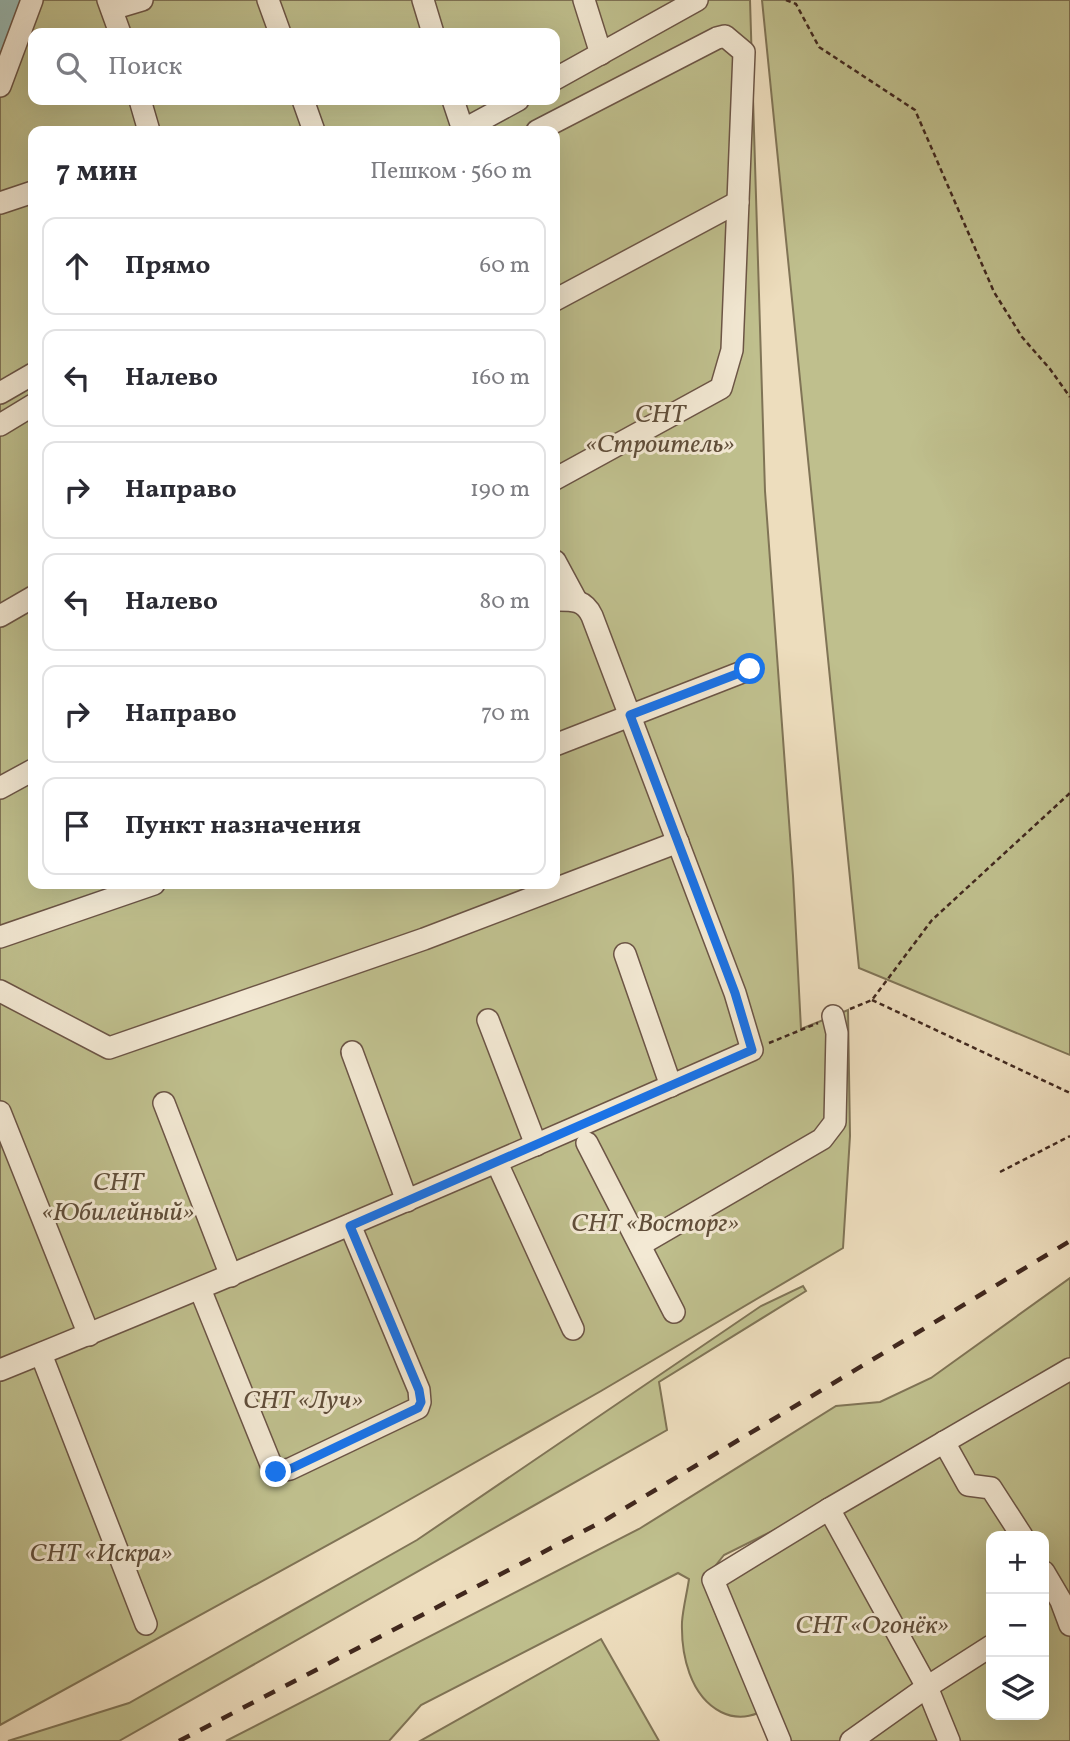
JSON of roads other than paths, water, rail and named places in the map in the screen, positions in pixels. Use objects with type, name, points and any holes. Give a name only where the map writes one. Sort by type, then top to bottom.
[{"type":"street","points":[[0,86],[32,0]]},
{"type":"street","points":[[118,28],[110,5],[142,0]]},
{"type":"street","points":[[268,0],[278,28]]},
{"type":"street","points":[[423,0],[431,28]]},
{"type":"street","points":[[584,0],[601,54]]},
{"type":"street","points":[[560,76],[697,0]]},
{"type":"street","points":[[547,126],[717,38],[725,36],[744,52],[732,351],[721,388],[560,476]]},
{"type":"street","points":[[141,105],[148,126]]},
{"type":"street","points":[[305,105],[312,126]]},
{"type":"street","points":[[454,105],[461,126]]},
{"type":"street","points":[[471,126],[509,105]]},
{"type":"street","points":[[0,203],[28,194]]},
{"type":"street","points":[[560,297],[738,202]]},
{"type":"street","points":[[0,393],[28,377]]},
{"type":"street","points":[[0,425],[28,408]]},
{"type":"street","points":[[560,570],[576,600]]},
{"type":"street","points":[[0,615],[28,600]]},
{"type":"street","points":[[0,1370],[350,1226],[752,1050],[735,993],[592,616],[587,606],[576,600],[560,600]]},
{"type":"street","points":[[560,743],[750,669]]},
{"type":"street","points":[[0,788],[28,773]]},
{"type":"street","points":[[560,887],[678,842]]},
{"type":"street","points":[[0,937],[139,889]]},
{"type":"street","points":[[0,991],[109,1048],[424,939],[555,889]]},
{"type":"street","points":[[625,954],[671,1086]]},
{"type":"street","points":[[640,1245],[822,1139],[835,1122],[837,1033],[833,1016]]},
{"type":"street","points":[[488,1020],[536,1146]]},
{"type":"street","points":[[352,1052],[407,1201]]},
{"type":"street","points":[[164,1103],[231,1276]]},
{"type":"street","points":[[0,1112],[89,1335]]},
{"type":"street","points":[[587,1143],[674,1312]]},
{"type":"street","points":[[497,1163],[573,1329]]},
{"type":"street","points":[[200,1289],[272,1467],[276,1472],[290,1469],[418,1408],[421,1402],[419,1390],[350,1226]]},
{"type":"street","points":[[41,1354],[146,1623]]},
{"type":"street","points":[[780,1741],[713,1580],[829,1509],[1070,1369]]},
{"type":"street","points":[[944,1442],[968,1485],[992,1488],[1018,1531]]},
{"type":"street","points":[[829,1509],[927,1686],[949,1741]]},
{"type":"street","points":[[1049,1583],[1070,1625]]},
{"type":"street","points":[[851,1741],[927,1686],[986,1649]]},
{"type":"waterway","points":[[0,40],[14,0]]},
{"type":"railway","points":[[179,1741],[607,1519],[1070,1241]]},
{"type":"park label","name":"СНТ «Строитель»","points":[[660,428]]},
{"type":"park label","name":"СНТ «Юбилейный»","points":[[118,1196]]},
{"type":"park label","name":"СНТ «Восторг»","points":[[655,1222]]},
{"type":"park label","name":"СНТ «Луч»","points":[[303,1399]]},
{"type":"park label","name":"СНТ «Искра»","points":[[101,1552]]},
{"type":"park label","name":"СНТ «Огонёк»","points":[[872,1624]]}]
